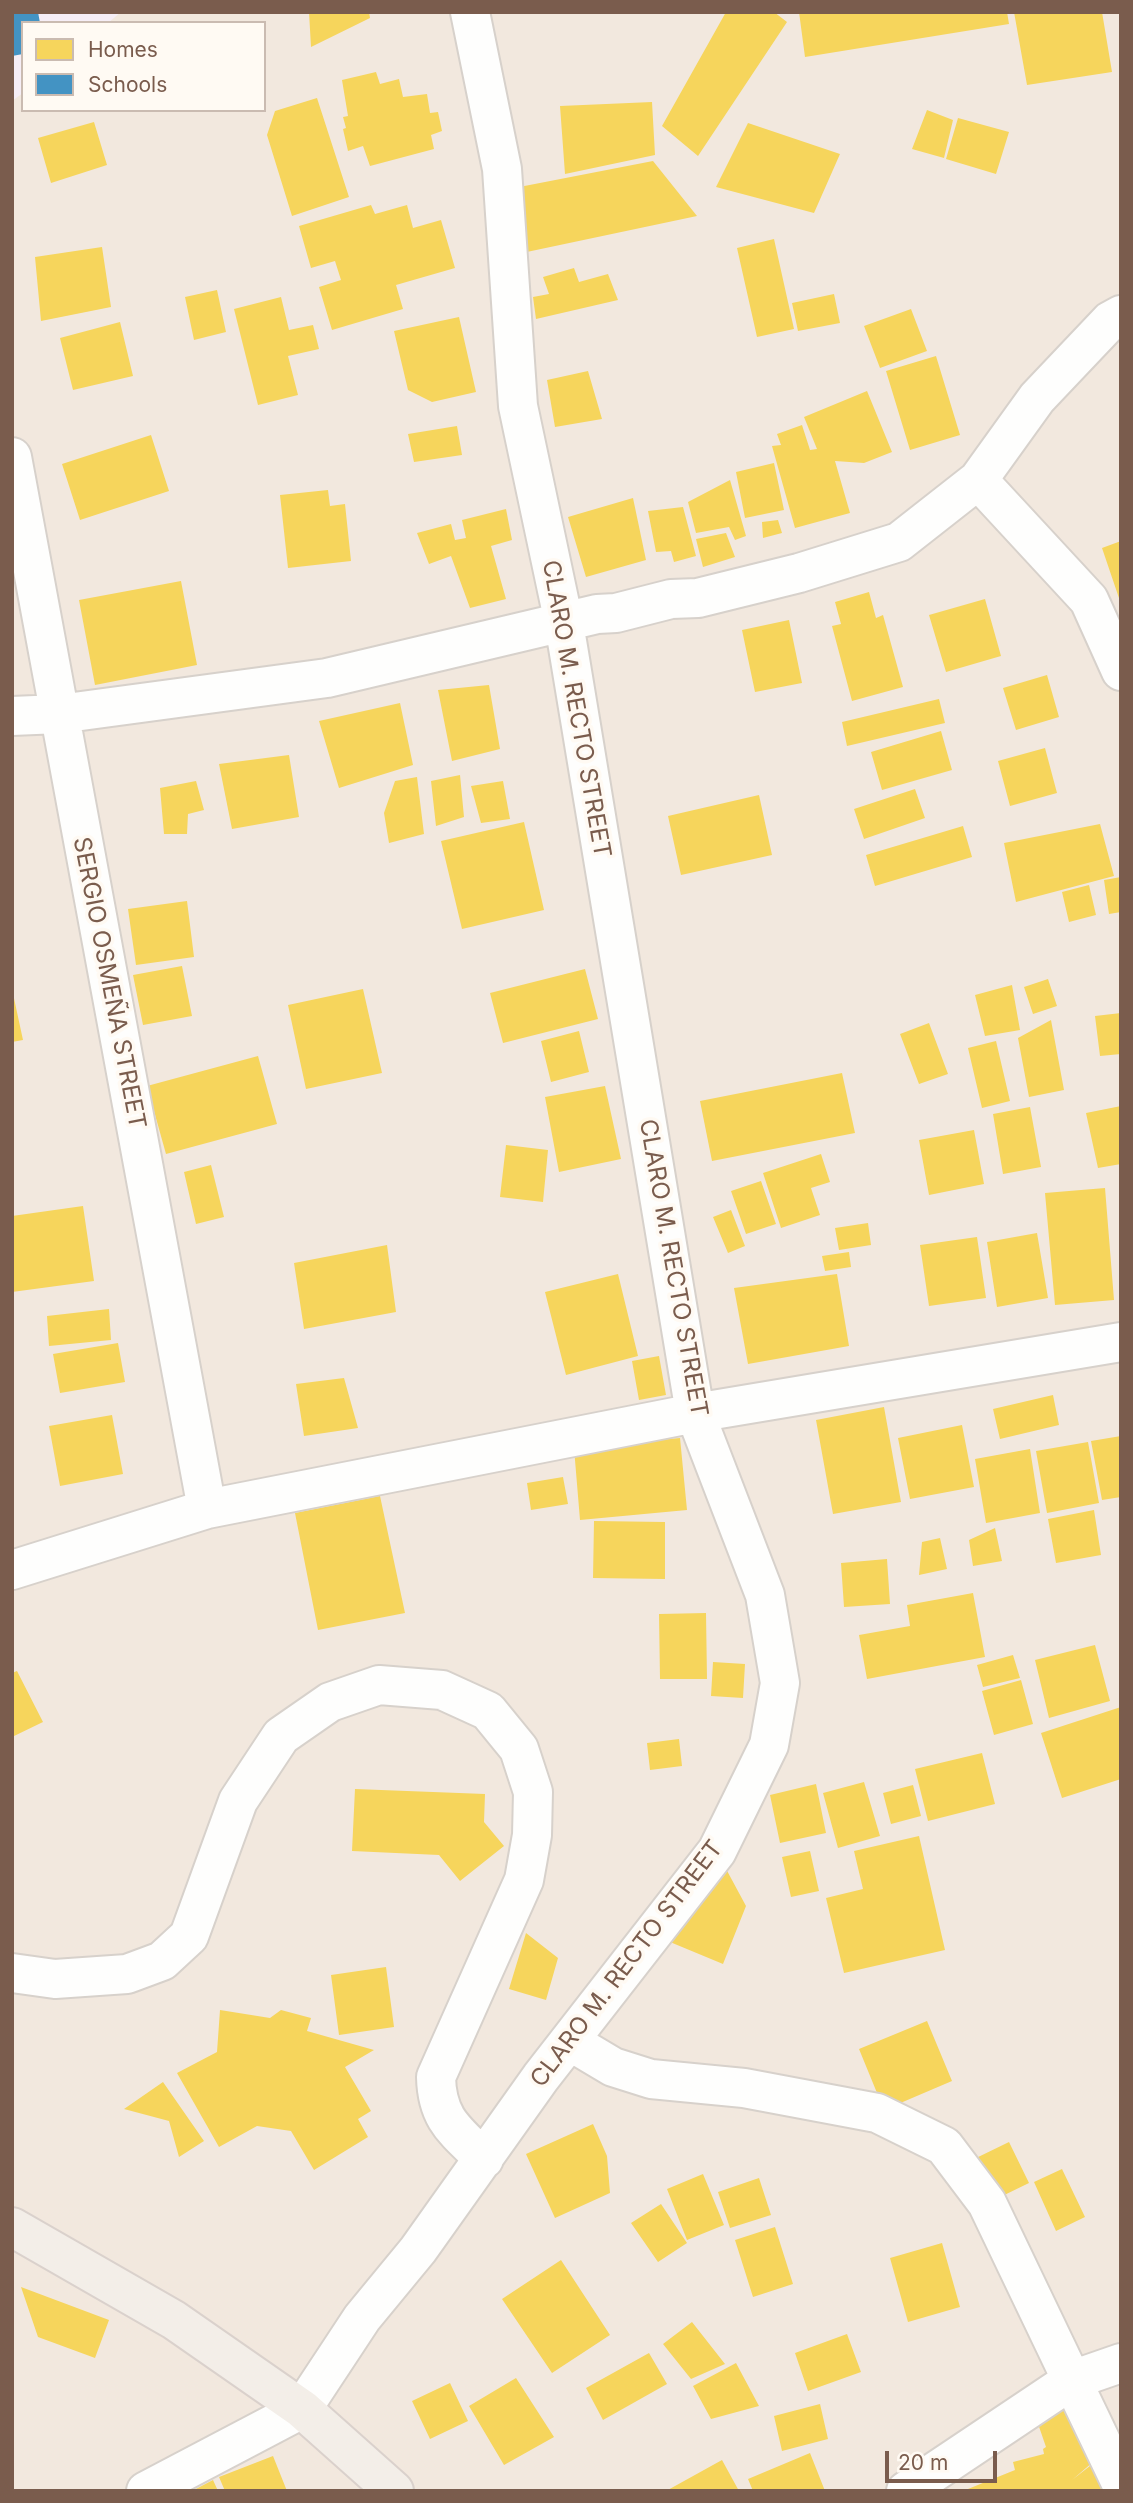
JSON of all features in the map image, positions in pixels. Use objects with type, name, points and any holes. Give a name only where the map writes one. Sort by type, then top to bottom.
[{"type":"main road","points":[[12,2227],[174,2320],[302,2409],[394,2491]]},
{"type":"street","name":"CLARO M. RECTO STREET","points":[[146,2491],[302,2409],[362,2318],[418,2250],[541,2077],[717,1852],[769,1745],[780,1682],[765,1595],[695,1413],[564,623],[518,406],[502,169],[470,12]]},
{"type":"street","points":[[12,716],[59,714],[327,678],[671,599],[698,597],[799,573],[899,542],[978,480],[1037,398],[1110,321],[1121,315]]},
{"type":"street","name":"SERGIO OSMEÑA STREET","points":[[12,457],[207,1509]]},
{"type":"street","points":[[978,480],[1089,600],[1121,671]]},
{"type":"street","points":[[12,1570],[207,1509],[695,1413],[1121,1342]]},
{"type":"street","points":[[12,1973],[55,1979],[127,1974],[162,1961],[189,1936],[238,1801],[281,1736],[330,1702],[379,1685],[442,1690],[488,1711],[519,1749],[533,1792],[533,1835],[524,1880],[436,2077],[436,2101],[446,2121],[484,2159]]},
{"type":"street","points":[[571,2042],[613,2067],[650,2079],[744,2088],[877,2113],[944,2146],[987,2203],[1121,2483]]},
{"type":"street","points":[[906,2491],[1072,2381],[1121,2363]]},
{"type":"shaded area","points":[[12,12],[1121,12],[1121,2491],[12,2491]]},
{"type":"shaded area","points":[[12,12],[121,12],[110,21],[21,21],[21,94],[12,101]]},
{"type":"building: Homes","points":[[309,12],[369,12],[370,18],[311,47]]},
{"type":"building: Homes","points":[[726,12],[774,12],[787,22],[698,156],[662,126]]},
{"type":"building: Homes","points":[[799,12],[1007,12],[1009,24],[805,57]]},
{"type":"building: Homes","points":[[1014,12],[1102,12],[1112,72],[1027,85]]},
{"type":"building: Homes","points":[[376,72],[380,84],[399,79],[403,97],[427,94],[430,113],[438,112],[442,131],[431,135],[434,149],[370,166],[363,146],[348,151],[343,129],[346,128],[343,117],[348,116],[342,80]]},
{"type":"building: Homes","points":[[317,98],[349,197],[292,216],[267,135],[275,111]]},
{"type":"building: Homes","points":[[652,102],[655,155],[565,174],[560,106]]},
{"type":"building: Homes","points":[[927,110],[953,120],[944,158],[912,149]]},
{"type":"building: Homes","points":[[958,118],[1009,132],[996,174],[946,159]]},
{"type":"building: Homes","points":[[94,122],[107,165],[51,183],[38,138]]},
{"type":"building: Homes","points":[[748,123],[840,154],[814,213],[716,187]]},
{"type":"building: Homes","points":[[653,161],[697,216],[522,253],[509,189]]},
{"type":"building: Homes","points":[[371,205],[375,214],[407,205],[413,228],[441,220],[455,268],[396,285],[403,309],[332,330],[319,287],[341,280],[335,261],[311,268],[299,226]]},
{"type":"building: Homes","points":[[774,239],[794,329],[757,337],[737,248]]},
{"type":"building: Homes","points":[[102,247],[111,307],[41,321],[35,257]]},
{"type":"building: Homes","points":[[574,268],[579,282],[608,274],[618,300],[536,319],[533,297],[549,294],[543,277]]},
{"type":"building: Homes","points":[[217,290],[226,332],[194,340],[185,297]]},
{"type":"building: Homes","points":[[834,294],[840,323],[798,331],[792,303]]},
{"type":"building: Homes","points":[[281,297],[289,330],[313,325],[319,349],[288,356],[298,395],[258,405],[234,309]]},
{"type":"building: Homes","points":[[911,309],[927,351],[880,368],[864,326]]},
{"type":"building: Homes","points":[[459,317],[476,392],[432,402],[408,390],[394,331]]},
{"type":"building: Homes","points":[[120,322],[133,376],[73,390],[60,338]]},
{"type":"building: Homes","points":[[936,356],[960,435],[910,450],[886,371]]},
{"type":"building: Homes","points":[[588,371],[602,419],[555,427],[547,380]]},
{"type":"building: Homes","points":[[867,391],[892,452],[864,463],[835,461],[850,513],[795,528],[772,446],[781,445],[777,434],[802,425],[810,450],[817,449],[804,417]]},
{"type":"building: Homes","points":[[457,426],[462,455],[414,462],[408,434]]},
{"type":"building: Homes","points":[[151,435],[169,491],[80,520],[62,464]]},
{"type":"building: Homes","points":[[774,463],[784,510],[745,518],[736,472]]},
{"type":"building: Homes","points":[[730,480],[746,536],[735,540],[729,527],[696,533],[688,502]]},
{"type":"building: Homes","points":[[328,490],[330,506],[345,504],[351,561],[288,568],[280,495]]},
{"type":"building: Homes","points":[[633,498],[646,560],[586,577],[568,517]]},
{"type":"building: Homes","points":[[683,507],[696,556],[674,562],[671,551],[656,552],[648,511]]},
{"type":"building: Homes","points":[[506,509],[512,540],[491,546],[506,599],[470,608],[451,556],[429,564],[417,533],[451,524],[455,540],[466,538],[462,520]]},
{"type":"building: Homes","points":[[778,520],[782,533],[763,538],[762,522]]},
{"type":"building: Homes","points":[[726,533],[735,557],[703,567],[696,539]]},
{"type":"building: Homes","points":[[1121,541],[1121,601],[1120,601],[1102,548]]},
{"type":"building: Homes","points":[[181,581],[197,665],[95,685],[79,600]]},
{"type":"building: Homes","points":[[869,592],[876,618],[883,615],[903,687],[852,701],[832,626],[841,624],[835,602]]},
{"type":"building: Homes","points":[[985,599],[1001,656],[946,672],[929,615]]},
{"type":"building: Homes","points":[[789,620],[802,683],[755,692],[742,630]]},
{"type":"building: Homes","points":[[1047,675],[1059,717],[1016,730],[1003,688]]},
{"type":"building: Homes","points":[[489,685],[500,749],[452,761],[438,690]]},
{"type":"building: Homes","points":[[939,699],[945,723],[847,746],[842,722]]},
{"type":"building: Homes","points":[[400,703],[413,765],[339,788],[319,721]]},
{"type":"building: Homes","points":[[941,731],[952,770],[882,790],[871,752]]},
{"type":"building: Homes","points":[[1045,748],[1057,793],[1010,806],[998,761]]},
{"type":"building: Homes","points":[[289,755],[299,817],[232,829],[219,764]]},
{"type":"building: Homes","points":[[460,775],[464,817],[436,826],[431,781]]},
{"type":"building: Homes","points":[[417,777],[424,834],[389,843],[384,813],[395,781]]},
{"type":"building: Homes","points":[[196,781],[204,810],[188,814],[187,834],[164,834],[160,788]]},
{"type":"building: Homes","points":[[503,781],[510,819],[481,823],[471,786]]},
{"type":"building: Homes","points":[[915,789],[925,818],[864,839],[854,809]]},
{"type":"building: Homes","points":[[759,795],[772,855],[681,875],[668,816]]},
{"type":"building: Homes","points":[[524,822],[544,910],[462,929],[441,841]]},
{"type":"building: Homes","points":[[1100,824],[1114,876],[1016,902],[1004,843]]},
{"type":"building: Homes","points":[[963,826],[972,857],[875,886],[866,855]]},
{"type":"building: Homes","points":[[1121,877],[1121,912],[1109,914],[1104,880]]},
{"type":"building: Homes","points":[[1089,885],[1096,915],[1069,922],[1062,892]]},
{"type":"building: Homes","points":[[187,901],[194,957],[136,965],[128,909]]},
{"type":"building: Homes","points":[[182,966],[192,1016],[143,1025],[133,975]]},
{"type":"building: Homes","points":[[585,969],[598,1019],[503,1043],[490,993]]},
{"type":"building: Homes","points":[[1048,979],[1057,1006],[1033,1014],[1024,987]]},
{"type":"building: Homes","points":[[1012,985],[1020,1030],[985,1036],[975,995]]},
{"type":"building: Homes","points":[[12,989],[23,1040],[12,1042]]},
{"type":"building: Homes","points":[[363,989],[382,1073],[306,1089],[288,1005]]},
{"type":"building: Homes","points":[[1121,1013],[1121,1054],[1100,1056],[1095,1016]]},
{"type":"building: Homes","points":[[1051,1020],[1064,1090],[1029,1097],[1018,1038]]},
{"type":"building: Homes","points":[[929,1023],[948,1074],[919,1084],[900,1034]]},
{"type":"building: Homes","points":[[579,1031],[589,1072],[551,1082],[541,1041]]},
{"type":"building: Homes","points":[[996,1041],[1010,1101],[982,1108],[968,1048]]},
{"type":"building: Homes","points":[[258,1056],[277,1124],[166,1154],[147,1086]]},
{"type":"building: Homes","points":[[842,1073],[855,1133],[712,1161],[700,1101]]},
{"type":"building: Homes","points":[[605,1086],[621,1159],[559,1172],[545,1097]]},
{"type":"building: Homes","points":[[1121,1106],[1121,1164],[1098,1168],[1086,1113]]},
{"type":"building: Homes","points":[[1030,1107],[1041,1167],[1003,1174],[993,1114]]},
{"type":"building: Homes","points":[[974,1130],[984,1184],[929,1195],[919,1140]]},
{"type":"building: Homes","points":[[506,1145],[548,1150],[543,1202],[500,1197]]},
{"type":"building: Homes","points":[[821,1154],[830,1182],[811,1188],[820,1215],[781,1228],[763,1173]]},
{"type":"building: Homes","points":[[211,1165],[224,1217],[196,1224],[184,1172]]},
{"type":"building: Homes","points":[[761,1181],[776,1224],[746,1234],[731,1191]]},
{"type":"building: Homes","points":[[1105,1188],[1114,1300],[1055,1305],[1045,1193]]},
{"type":"building: Homes","points":[[83,1206],[94,1281],[12,1292],[12,1216]]},
{"type":"building: Homes","points":[[731,1210],[745,1246],[728,1253],[713,1217]]},
{"type":"building: Homes","points":[[868,1223],[871,1245],[839,1250],[835,1228]]},
{"type":"building: Homes","points":[[1037,1233],[1048,1298],[997,1307],[987,1242]]},
{"type":"building: Homes","points":[[977,1237],[986,1298],[929,1306],[920,1245]]},
{"type":"building: Homes","points":[[387,1245],[396,1312],[304,1329],[294,1263]]},
{"type":"building: Homes","points":[[849,1252],[851,1267],[825,1271],[822,1256]]},
{"type":"building: Homes","points":[[618,1274],[638,1356],[566,1375],[545,1292]]},
{"type":"building: Homes","points":[[837,1274],[849,1346],[748,1364],[734,1288]]},
{"type":"building: Homes","points":[[109,1309],[111,1340],[49,1346],[47,1316]]},
{"type":"building: Homes","points":[[118,1343],[125,1382],[60,1393],[53,1354]]},
{"type":"building: Homes","points":[[659,1356],[666,1395],[639,1400],[632,1361]]},
{"type":"building: Homes","points":[[344,1378],[358,1428],[304,1436],[296,1384]]},
{"type":"building: Homes","points":[[1053,1395],[1059,1425],[1000,1439],[993,1409]]},
{"type":"building: Homes","points":[[884,1407],[901,1502],[833,1514],[816,1420]]},
{"type":"building: Homes","points":[[112,1415],[123,1474],[60,1486],[49,1426]]},
{"type":"building: Homes","points":[[962,1425],[974,1487],[910,1499],[898,1438]]},
{"type":"building: Homes","points":[[1121,1436],[1121,1497],[1102,1500],[1091,1441]]},
{"type":"building: Homes","points":[[680,1438],[687,1510],[580,1520],[574,1448]]},
{"type":"building: Homes","points":[[1088,1442],[1099,1503],[1047,1513],[1036,1451]]},
{"type":"building: Homes","points":[[1030,1449],[1040,1513],[986,1523],[975,1459]]},
{"type":"building: Homes","points":[[563,1477],[568,1504],[531,1510],[527,1483]]},
{"type":"building: Homes","points":[[380,1496],[405,1613],[318,1630],[295,1513]]},
{"type":"building: Homes","points":[[1094,1510],[1101,1555],[1056,1563],[1048,1519]]},
{"type":"building: Homes","points":[[594,1521],[665,1522],[665,1579],[593,1578]]},
{"type":"building: Homes","points":[[995,1528],[1002,1561],[973,1566],[969,1540]]},
{"type":"building: Homes","points":[[940,1538],[947,1569],[919,1575],[922,1542]]},
{"type":"building: Homes","points":[[887,1559],[890,1604],[844,1607],[841,1563]]},
{"type":"building: Homes","points":[[973,1593],[985,1657],[867,1679],[859,1635],[910,1626],[907,1605]]},
{"type":"building: Homes","points":[[706,1613],[707,1679],[660,1679],[659,1614]]},
{"type":"building: Homes","points":[[1095,1645],[1110,1701],[1049,1718],[1035,1660]]},
{"type":"building: Homes","points":[[1013,1655],[1020,1678],[983,1687],[977,1665]]},
{"type":"building: Homes","points":[[713,1662],[745,1664],[743,1698],[711,1696]]},
{"type":"building: Homes","points":[[17,1671],[43,1722],[12,1737],[12,1673]]},
{"type":"building: Homes","points":[[1021,1680],[1033,1724],[994,1735],[982,1691]]},
{"type":"building: Homes","points":[[1121,1707],[1121,1779],[1062,1798],[1041,1733]]},
{"type":"building: Homes","points":[[679,1739],[682,1766],[650,1770],[647,1743]]},
{"type":"building: Homes","points":[[982,1753],[995,1804],[928,1821],[915,1769]]},
{"type":"building: Homes","points":[[864,1782],[880,1836],[838,1848],[823,1793]]},
{"type":"building: Homes","points":[[816,1784],[826,1833],[780,1843],[770,1795]]},
{"type":"building: Homes","points":[[913,1785],[921,1816],[891,1824],[883,1793]]},
{"type":"building: Homes","points":[[355,1789],[485,1794],[484,1822],[504,1846],[460,1881],[439,1855],[352,1851]]},
{"type":"building: Homes","points":[[919,1836],[945,1950],[844,1973],[826,1898],[863,1889],[854,1851]]},
{"type":"building: Homes","points":[[810,1851],[819,1891],[791,1897],[782,1857]]},
{"type":"building: Homes","points":[[725,1867],[746,1906],[723,1964],[670,1942]]},
{"type":"building: Homes","points":[[526,1933],[558,1958],[546,2000],[509,1989]]},
{"type":"building: Homes","points":[[386,1967],[394,2027],[339,2035],[331,1975]]},
{"type":"building: Homes","points":[[220,2010],[270,2018],[281,2010],[311,2018],[307,2031],[374,2050],[345,2067],[371,2111],[358,2119],[368,2137],[314,2170],[291,2131],[257,2126],[219,2147],[177,2073],[217,2052]]},
{"type":"building: Homes","points":[[927,2021],[952,2081],[884,2110],[859,2049]]},
{"type":"building: Homes","points":[[163,2082],[204,2141],[179,2157],[169,2121],[124,2109]]},
{"type":"building: Homes","points":[[593,2124],[607,2156],[610,2193],[555,2218],[526,2154]]},
{"type":"building: Homes","points":[[1009,2142],[1029,2183],[992,2201],[972,2160]]},
{"type":"building: Homes","points":[[1062,2169],[1085,2217],[1056,2231],[1034,2182]]},
{"type":"building: Homes","points":[[703,2174],[724,2225],[687,2240],[667,2189]]},
{"type":"building: Homes","points":[[759,2178],[771,2215],[730,2228],[718,2192]]},
{"type":"building: Homes","points":[[661,2204],[687,2243],[658,2262],[631,2223]]},
{"type":"building: Homes","points":[[775,2227],[793,2284],[753,2297],[735,2240]]},
{"type":"building: Homes","points":[[942,2243],[960,2307],[908,2322],[890,2258]]},
{"type":"building: Homes","points":[[561,2260],[610,2335],[552,2373],[502,2299]]},
{"type":"building: Homes","points":[[21,2287],[109,2320],[95,2358],[38,2337]]},
{"type":"building: Homes","points":[[692,2322],[725,2364],[691,2379],[663,2344]]},
{"type":"building: Homes","points":[[847,2334],[861,2372],[808,2391],[795,2353]]},
{"type":"building: Homes","points":[[649,2353],[667,2384],[603,2420],[586,2388]]},
{"type":"building: Homes","points":[[736,2363],[759,2406],[711,2419],[693,2386]]},
{"type":"building: Homes","points":[[516,2378],[554,2437],[504,2465],[469,2406]]},
{"type":"building: Homes","points":[[450,2383],[468,2421],[430,2439],[412,2401]]},
{"type":"building: Homes","points":[[820,2404],[828,2439],[782,2451],[774,2416]]},
{"type":"building: Homes","points":[[1062,2405],[1093,2462],[1072,2480],[1095,2462],[1110,2491],[963,2491],[1015,2470],[1013,2462],[1044,2454],[1043,2449],[1046,2447],[1035,2415]]},
{"type":"building: Homes","points":[[810,2453],[825,2491],[753,2491],[748,2479]]},
{"type":"building: Homes","points":[[273,2456],[287,2491],[225,2491],[219,2477]]},
{"type":"building: Homes","points":[[722,2460],[739,2491],[666,2491]]},
{"type":"building: Homes","points":[[213,2480],[218,2491],[192,2491]]},
{"type":"building: Schools","points":[[12,12],[38,12],[40,21],[21,21],[21,54],[12,56]]}]
